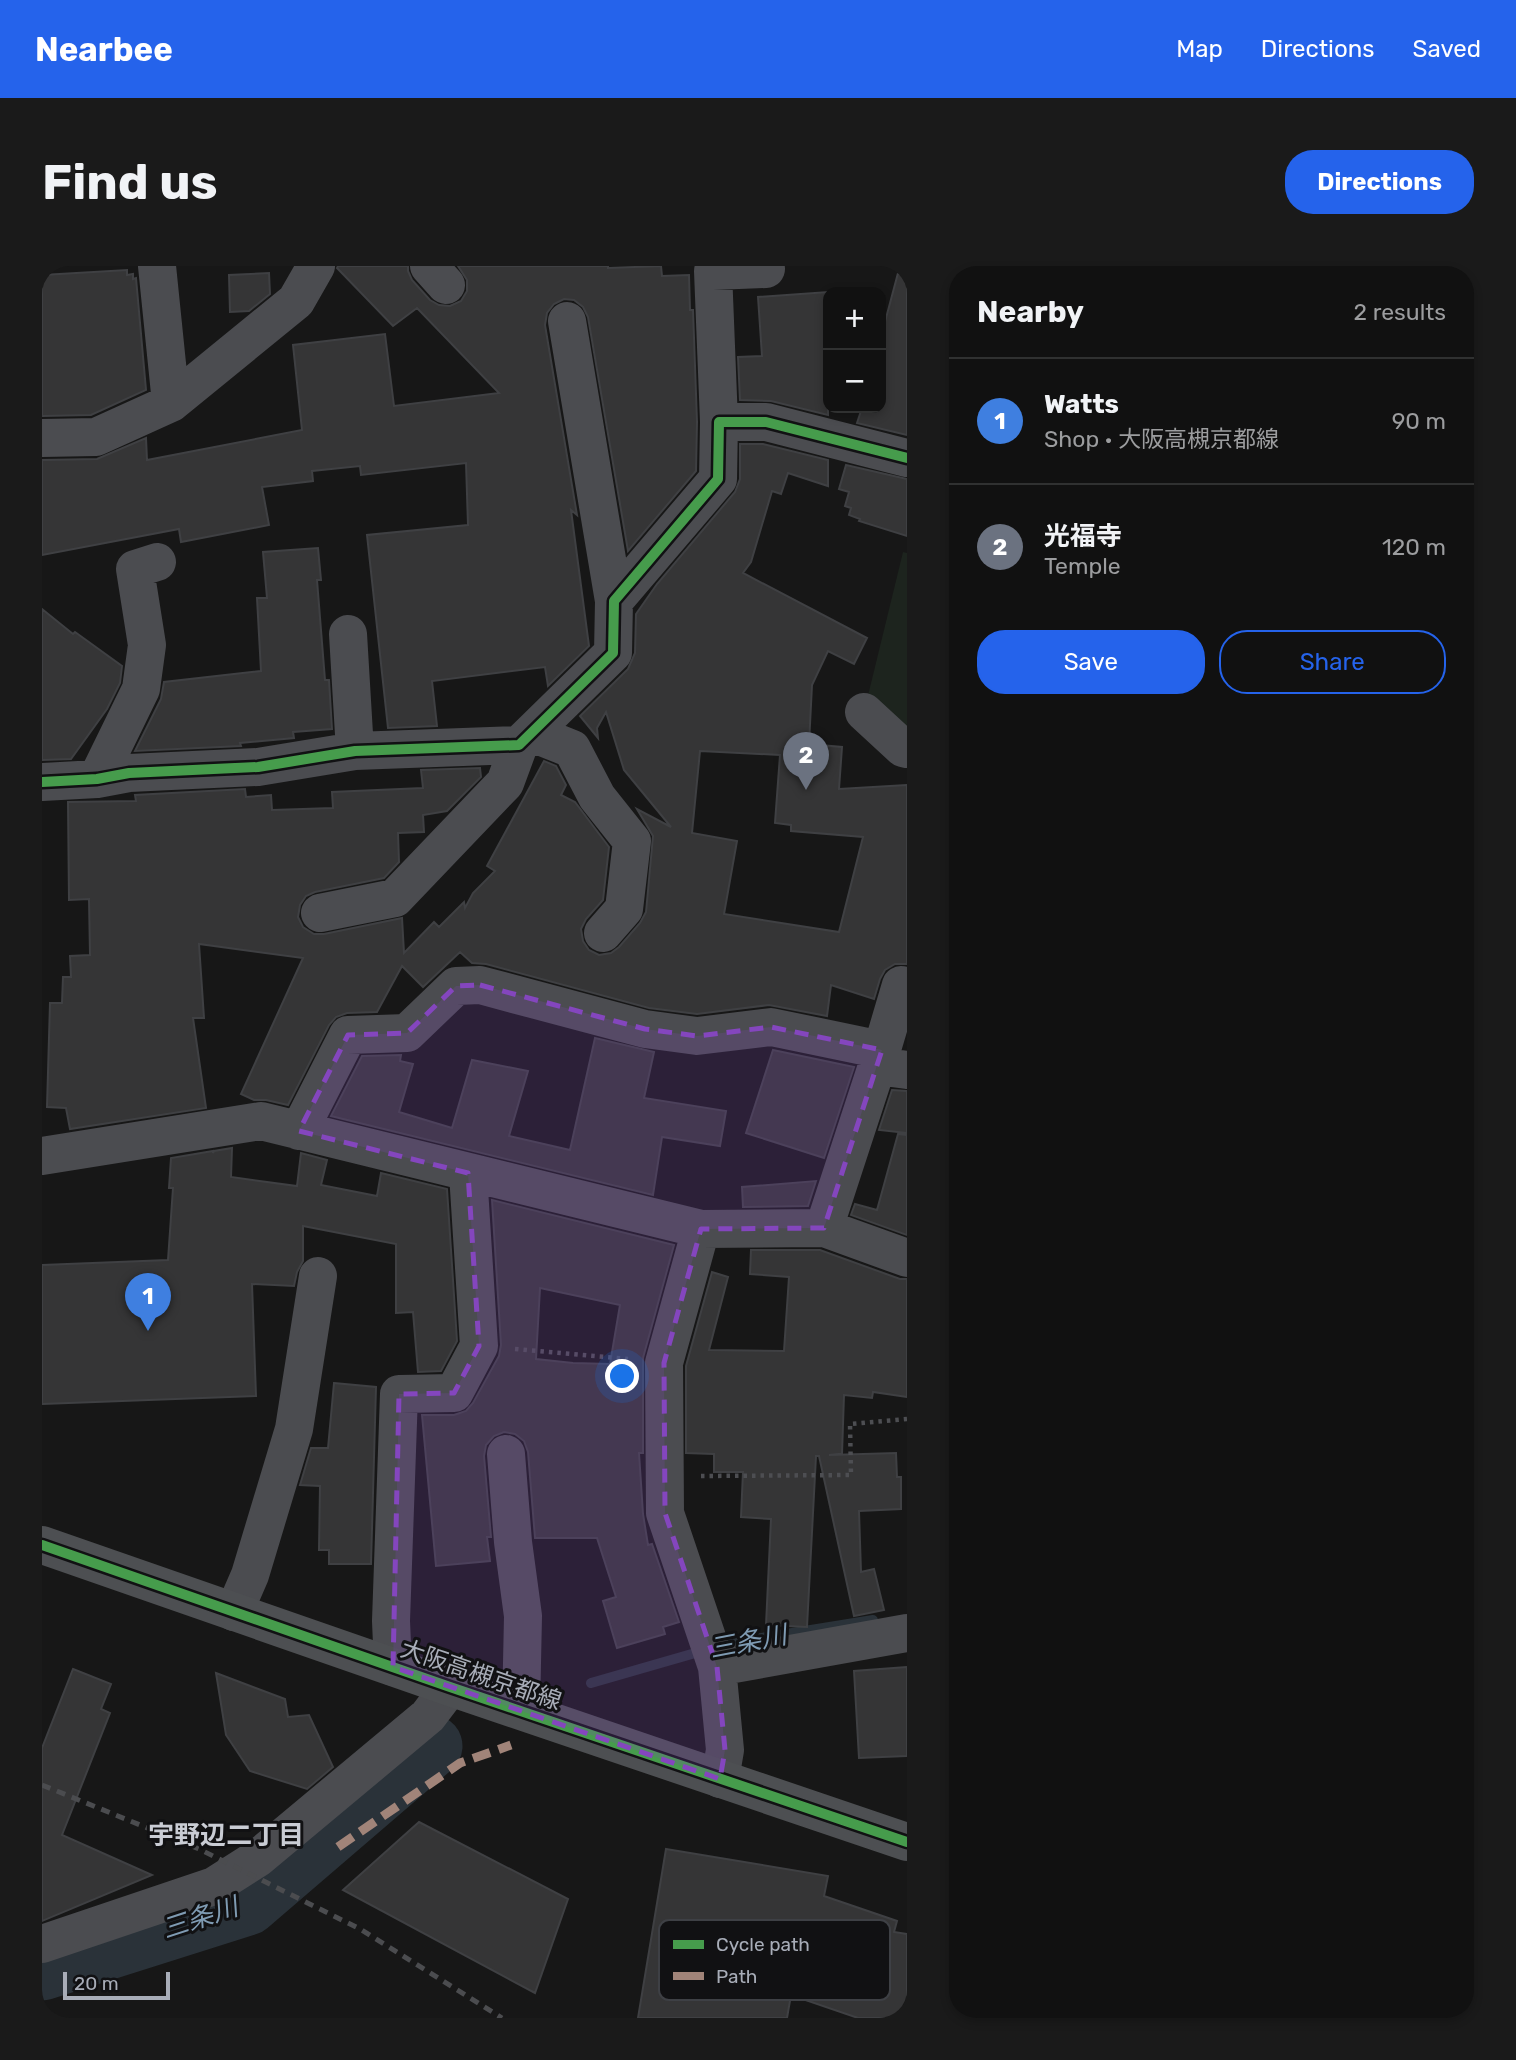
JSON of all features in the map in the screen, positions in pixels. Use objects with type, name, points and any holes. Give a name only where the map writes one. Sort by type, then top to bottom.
[{"type":"main road","name":"大阪高槻京都線","points":[[42,1545],[907,1842]]},
{"type":"street","points":[[157,266],[171,403]]},
{"type":"street","points":[[42,438],[96,438],[171,403],[296,301],[316,266]]},
{"type":"street","points":[[614,601],[718,479],[719,422],[713,271],[766,270]]},
{"type":"street","points":[[320,913],[395,898],[505,783],[525,739],[613,653],[614,601],[567,320]]},
{"type":"street","points":[[719,422],[766,422],[907,458]]},
{"type":"street","points":[[97,779],[141,690],[147,645],[135,569],[156,562]]},
{"type":"street","points":[[348,634],[355,751]]},
{"type":"street","points":[[864,712],[907,749]]},
{"type":"street","points":[[42,782],[97,779],[129,773],[258,767],[355,751],[525,739],[572,749],[597,797],[632,841],[624,909],[603,933]]},
{"type":"street","points":[[299,1131],[348,1035],[407,1033],[456,986],[480,985],[645,1029],[696,1036],[771,1027],[889,1062]]},
{"type":"street","points":[[824,1228],[889,1062],[901,985],[907,986]]},
{"type":"street","points":[[42,1156],[261,1121],[701,1229],[824,1228],[907,1258]]},
{"type":"street","points":[[393,1667],[391,1621],[399,1394],[454,1393],[479,1346],[468,1173]]},
{"type":"street","points":[[701,1229],[664,1363],[666,1513],[717,1667],[725,1750],[720,1779]]},
{"type":"street","points":[[234,1612],[250,1576],[294,1429],[318,1276]]},
{"type":"street","points":[[506,1454],[513,1542],[523,1616],[521,1710]]},
{"type":"street","points":[[717,1667],[907,1633]]},
{"type":"street","points":[[42,1944],[214,1886],[269,1849],[428,1716],[450,1687]]},
{"type":"path","points":[[479,1346],[664,1363]]},
{"type":"path","points":[[665,1476],[851,1475],[850,1424],[907,1419]]},
{"type":"highlighted area","points":[[480,985],[645,1029],[697,1036],[771,1027],[882,1050],[824,1228],[701,1229],[664,1363],[665,1513],[717,1667],[725,1750],[720,1779],[393,1667],[399,1394],[454,1393],[479,1346],[468,1173],[299,1131],[348,1035],[407,1033],[456,986]]},
{"type":"shaded area","points":[[903,552],[907,553],[907,749],[864,712]]},
{"type":"building","points":[[338,266],[408,266],[412,280],[430,300],[439,305],[450,306],[461,301],[467,291],[467,280],[458,266],[661,266],[662,276],[689,275],[697,422],[696,471],[628,551],[588,317],[583,307],[574,300],[564,299],[554,304],[547,313],[545,325],[577,515],[571,510],[589,646],[548,686],[545,667],[432,681],[437,726],[388,728],[367,535],[468,525],[466,463],[361,475],[360,466],[312,471],[313,481],[262,487],[269,525],[181,542],[179,529],[42,555],[42,460],[97,459],[146,438],[147,460],[302,430],[293,345],[385,334],[394,406],[499,393],[417,308],[393,326]]},
{"type":"building","points":[[127,270],[127,275],[133,274],[133,279],[136,278],[146,390],[91,415],[42,416],[42,275]]},
{"type":"building","points":[[269,273],[270,294],[249,311],[230,312],[229,275]]},
{"type":"building","points":[[898,273],[907,274],[907,435],[857,423],[860,413],[886,413],[886,318]]},
{"type":"building","points":[[823,292],[823,413],[828,415],[771,401],[740,400],[738,357],[762,356],[758,297]]},
{"type":"building","points":[[740,444],[763,444],[828,460],[828,486],[788,473],[781,494],[772,491],[751,562],[743,573],[867,638],[854,664],[828,651],[812,685],[809,744],[842,747],[839,789],[907,785],[907,964],[895,964],[885,970],[874,999],[831,985],[827,1016],[769,1005],[697,1014],[649,1008],[486,964],[472,963],[460,952],[423,987],[402,966],[377,1012],[347,1013],[336,1017],[329,1025],[288,1105],[254,1100],[241,1094],[303,958],[199,944],[204,1018],[193,1018],[206,1108],[70,1129],[66,1108],[47,1107],[50,1003],[62,1003],[63,977],[71,977],[70,956],[90,955],[89,899],[69,900],[68,802],[136,801],[135,795],[245,789],[246,797],[271,795],[272,810],[333,808],[332,792],[423,788],[421,770],[480,768],[481,777],[447,811],[423,815],[424,832],[398,833],[399,862],[384,878],[315,892],[306,896],[300,905],[298,917],[303,927],[314,934],[402,918],[404,953],[434,922],[439,927],[464,902],[465,908],[473,893],[495,871],[487,866],[544,761],[556,766],[566,785],[561,795],[575,802],[609,847],[603,900],[581,929],[583,941],[589,950],[599,955],[611,953],[619,947],[646,912],[653,836],[637,809],[671,827],[624,770],[606,712],[597,728],[598,738],[580,716],[628,669],[635,653],[636,614],[657,584],[735,492],[740,479]],"holes":[[[700,751],[780,755],[775,823],[791,825],[791,831],[863,837],[839,932],[724,914],[737,841],[692,833]]]},
{"type":"building","points":[[846,465],[907,479],[907,536],[859,521],[860,519],[849,515],[851,508],[845,506],[849,492],[839,489]]},
{"type":"building","points":[[318,548],[321,580],[317,580],[332,729],[293,732],[294,738],[240,743],[241,746],[135,751],[161,699],[164,682],[261,671],[257,598],[267,598],[263,552]]},
{"type":"building","points":[[42,609],[73,634],[75,632],[122,666],[120,683],[107,709],[71,759],[42,760]]},
{"type":"building","points":[[595,1038],[654,1052],[644,1098],[726,1111],[720,1146],[662,1137],[653,1195],[331,1116],[362,1056],[401,1055],[400,1061],[413,1064],[399,1112],[452,1128],[472,1060],[528,1071],[509,1136],[570,1150]]},
{"type":"building","points":[[773,1050],[854,1067],[824,1158],[746,1133]]},
{"type":"building","points":[[892,1090],[907,1091],[907,1133],[879,1130]]},
{"type":"building","points":[[898,1134],[907,1135],[907,1235],[851,1215],[855,1204],[877,1210]]},
{"type":"building","points":[[232,1148],[231,1177],[297,1186],[301,1153],[327,1160],[321,1185],[377,1196],[381,1173],[447,1189],[457,1341],[441,1371],[418,1372],[413,1312],[396,1313],[396,1244],[303,1226],[303,1261],[294,1286],[252,1284],[256,1396],[42,1404],[42,1265],[168,1260],[173,1188],[169,1188],[171,1158]]},
{"type":"building","points":[[816,1181],[808,1206],[743,1207],[742,1187]]},
{"type":"building","points":[[492,1200],[674,1245],[643,1358],[643,1453],[639,1453],[648,1545],[652,1544],[679,1622],[663,1627],[665,1634],[617,1648],[603,1601],[616,1597],[597,1538],[535,1538],[528,1452],[524,1441],[515,1434],[504,1432],[494,1436],[486,1445],[484,1456],[491,1537],[487,1537],[490,1561],[436,1566],[422,1415],[454,1415],[466,1411],[499,1356],[501,1345]],"holes":[[[540,1288],[620,1305],[610,1364],[536,1359]]]},
{"type":"building","points":[[751,1250],[820,1250],[900,1279],[907,1279],[907,1397],[873,1392],[872,1398],[844,1395],[842,1454],[829,1455],[896,1453],[897,1477],[901,1477],[901,1509],[859,1511],[861,1572],[874,1569],[884,1610],[854,1616],[819,1456],[816,1456],[807,1627],[766,1625],[771,1519],[741,1517],[743,1472],[714,1472],[714,1454],[686,1453],[686,1366],[712,1272],[728,1277],[709,1350],[784,1351],[789,1277],[750,1274]]},
{"type":"building","points":[[334,1383],[376,1387],[371,1564],[329,1564],[329,1550],[319,1550],[320,1486],[300,1485],[311,1448],[328,1448]]},
{"type":"building","points":[[907,1667],[907,1756],[859,1758],[854,1671]]},
{"type":"building","points":[[73,1669],[111,1684],[101,1709],[110,1713],[62,1835],[152,1875],[42,1921],[42,1748]]},
{"type":"building","points":[[216,1673],[285,1699],[288,1717],[309,1715],[333,1767],[307,1789],[250,1771],[226,1735]]},
{"type":"building","points":[[419,1822],[568,1899],[535,1993],[343,1890]]},
{"type":"building","points":[[666,1849],[828,1876],[824,1896],[897,1921],[894,1932],[907,1934],[907,2018],[858,2018],[806,2000],[890,2000],[890,1920],[659,1920],[659,2000],[790,2000],[787,2018],[638,2018]]},
{"type":"waterway","name":"三条川","points":[[591,1683],[730,1643],[873,1620]]},
{"type":"waterway","name":"三条川","points":[[42,1969],[247,1904],[431,1746]]},
{"type":"railway","points":[[42,1785],[199,1849],[360,1929],[502,2018]]},
{"type":"marked path","points":[[338,1847],[460,1763],[511,1745]]},
{"type":"cycle path","points":[[42,782],[97,779],[129,773],[258,767],[355,751],[519,745],[613,653],[614,601],[718,479],[719,422],[766,422],[907,458]]},
{"type":"cycle path","points":[[42,1545],[907,1842]]},
{"type":"place","name":"光福寺","points":[[806,790]]},
{"type":"place","name":"Watts","points":[[148,1331]]},
{"type":"district","name":"宇野辺二丁目","points":[[226,1835]]}]
